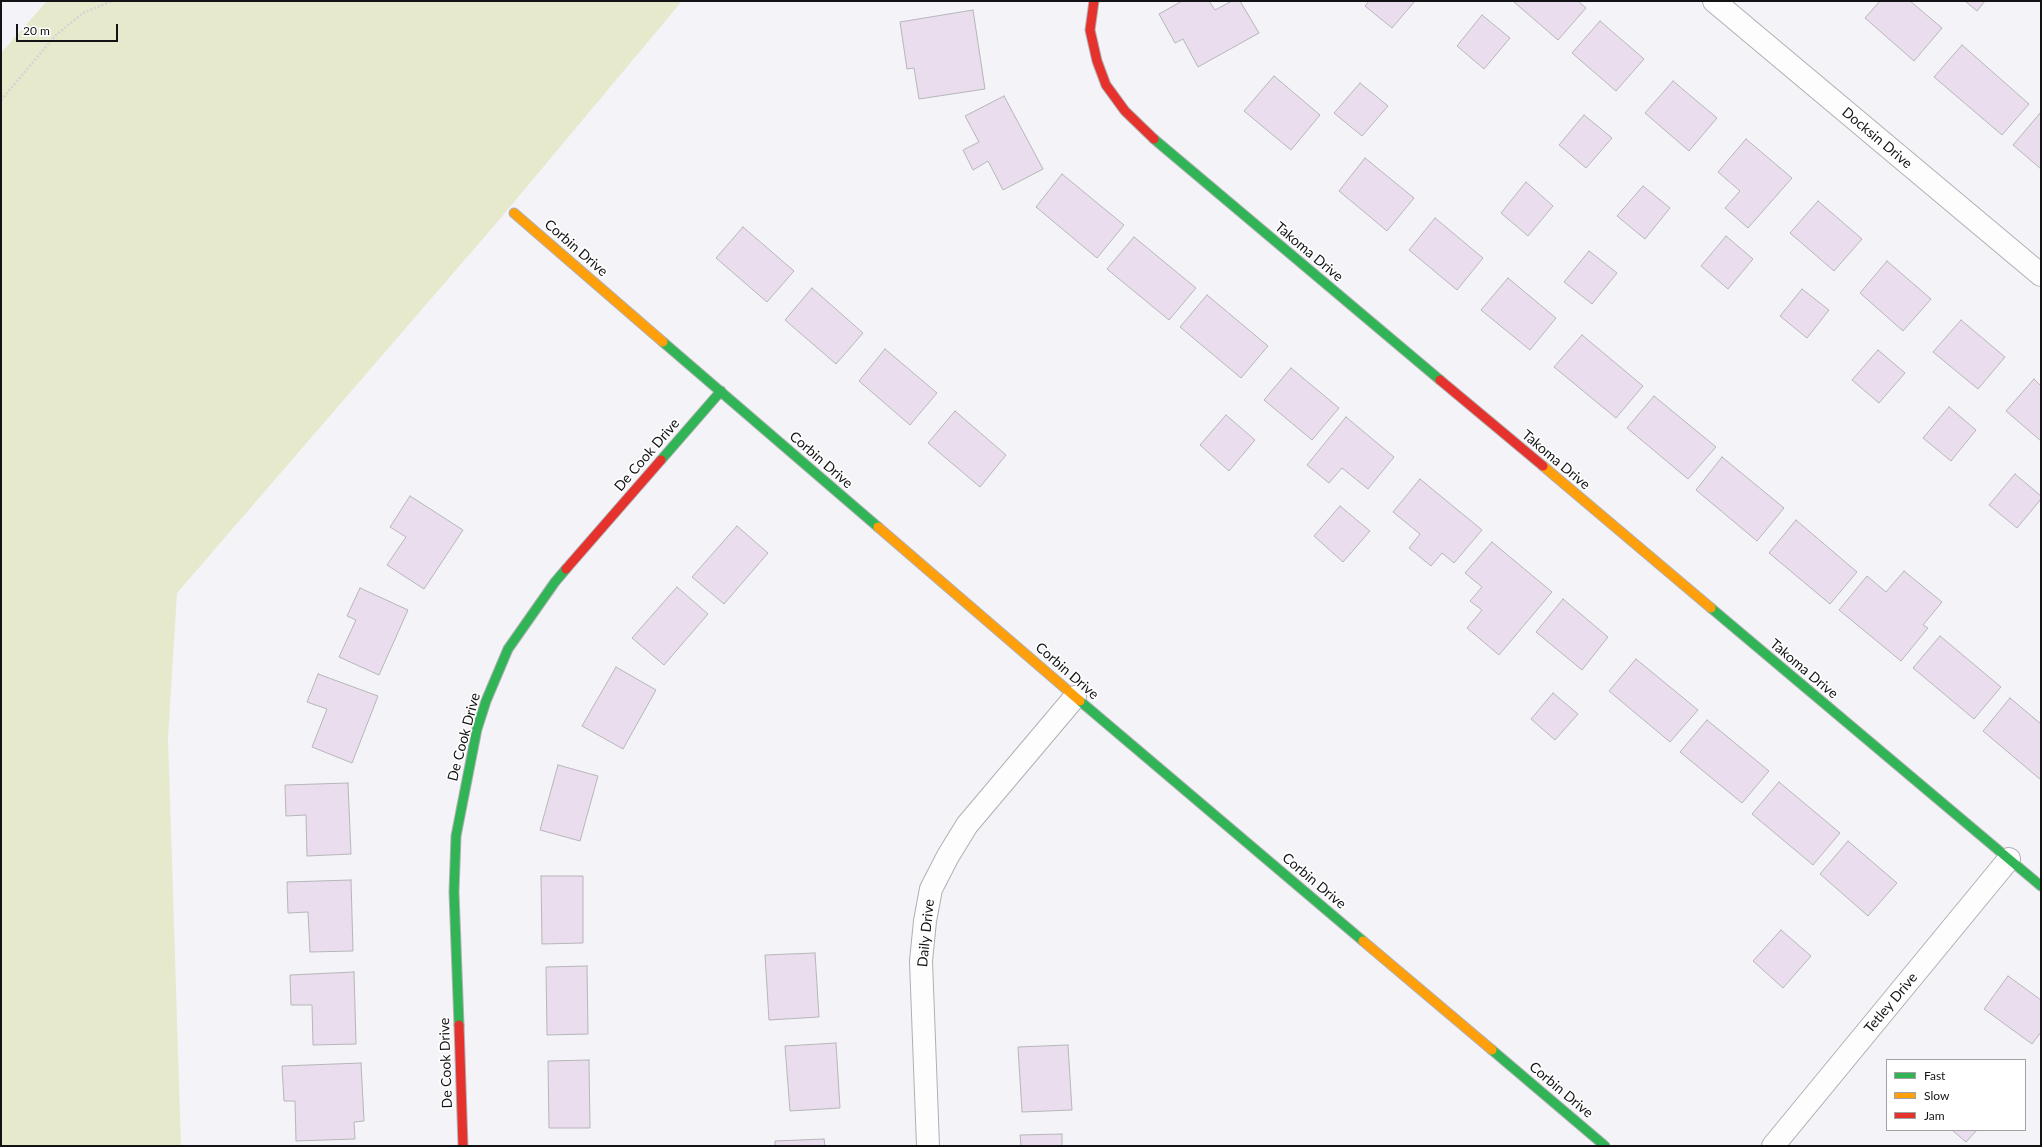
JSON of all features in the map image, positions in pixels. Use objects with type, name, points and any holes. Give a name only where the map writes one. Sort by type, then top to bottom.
[{"type":"street","name":"Takoma Drive","points":[[1094,1],[1090,30],[1096,61],[1106,85],[1125,111],[1149,135],[2041,886]]},
{"type":"street","name":"Docksin Drive","points":[[1714,1],[2041,275]]},
{"type":"street","name":"Corbin Drive","points":[[514,213],[1075,697],[1606,1146]]},
{"type":"street","name":"De Cook Drive","points":[[463,1146],[454,892],[456,836],[465,783],[477,729],[486,701],[508,649],[555,582],[720,392]]},
{"type":"street","name":"Daily Drive","points":[[928,1146],[921,961],[925,921],[931,889],[948,856],[967,825],[1075,697]]},
{"type":"street","name":"Tetley Drive","points":[[1773,1146],[2009,859]]},
{"type":"path","points":[[1,100],[56,35],[83,13],[112,1]]},
{"type":"green space","points":[[47,1],[682,1],[499,220],[177,593],[168,738],[181,1146],[1,1146],[1,53]]},
{"type":"building","points":[[1182,1],[1209,1],[1215,10],[1232,1],[1240,1],[1259,33],[1198,67],[1183,39],[1175,43],[1159,14]]},
{"type":"building","points":[[1369,1],[1415,1],[1392,28],[1365,6]]},
{"type":"building","points":[[1578,1],[1586,8],[1558,40],[1514,2]]},
{"type":"building","points":[[1880,1],[1910,1],[1942,28],[1914,61],[1865,18]]},
{"type":"building","points":[[1965,1],[1985,1],[1977,11]]},
{"type":"building","points":[[973,10],[985,89],[919,99],[914,68],[907,69],[900,22]]},
{"type":"building","points":[[1482,15],[1510,38],[1484,69],[1457,46]]},
{"type":"building","points":[[1600,21],[1644,59],[1616,91],[1572,53]]},
{"type":"building","points":[[1962,45],[2029,104],[2002,135],[1934,77]]},
{"type":"building","points":[[1274,76],[1320,115],[1291,150],[1244,111]]},
{"type":"building","points":[[1673,81],[1717,118],[1689,151],[1645,113]]},
{"type":"building","points":[[1360,83],[1388,106],[1362,136],[1334,113]]},
{"type":"building","points":[[1004,96],[1043,169],[1003,190],[988,161],[973,170],[963,150],[979,142],[965,116]]},
{"type":"building","points":[[2041,112],[2041,169],[2013,145]]},
{"type":"building","points":[[1584,115],[1612,138],[1586,168],[1559,145]]},
{"type":"building","points":[[1746,139],[1792,178],[1748,228],[1725,208],[1740,191],[1718,172]]},
{"type":"building","points":[[1365,158],[1414,198],[1387,231],[1339,191]]},
{"type":"building","points":[[1062,174],[1124,225],[1097,258],[1036,207]]},
{"type":"building","points":[[1526,182],[1553,206],[1528,236],[1501,213]]},
{"type":"building","points":[[1643,186],[1670,208],[1645,239],[1617,216]]},
{"type":"building","points":[[1818,201],[1862,239],[1834,271],[1790,233]]},
{"type":"building","points":[[1435,218],[1483,258],[1457,290],[1409,250]]},
{"type":"building","points":[[743,227],[794,271],[767,302],[716,258]]},
{"type":"building","points":[[1726,236],[1753,259],[1728,289],[1701,266]]},
{"type":"building","points":[[1134,237],[1196,288],[1169,320],[1107,269]]},
{"type":"building","points":[[1589,251],[1617,273],[1592,304],[1564,282]]},
{"type":"building","points":[[1887,261],[1931,299],[1903,331],[1860,293]]},
{"type":"building","points":[[1508,278],[1556,318],[1530,350],[1481,310]]},
{"type":"building","points":[[812,288],[863,333],[836,364],[785,320]]},
{"type":"building","points":[[1802,289],[1829,310],[1807,338],[1780,316]]},
{"type":"building","points":[[1207,295],[1268,346],[1241,378],[1180,327]]},
{"type":"building","points":[[1961,320],[2005,357],[1978,389],[1933,352]]},
{"type":"building","points":[[1582,335],[1643,386],[1616,418],[1554,367]]},
{"type":"building","points":[[885,349],[937,393],[910,425],[859,381]]},
{"type":"building","points":[[1878,350],[1905,373],[1879,403],[1852,380]]},
{"type":"building","points":[[1291,368],[1339,408],[1312,440],[1264,400]]},
{"type":"building","points":[[2034,379],[2041,386],[2041,441],[2006,411]]},
{"type":"building","points":[[1654,396],[1716,447],[1688,479],[1627,428]]},
{"type":"building","points":[[1949,407],[1976,430],[1951,461],[1923,438]]},
{"type":"building","points":[[955,411],[1006,455],[980,487],[928,443]]},
{"type":"building","points":[[1226,415],[1255,440],[1229,471],[1200,445]]},
{"type":"building","points":[[1346,417],[1394,457],[1368,489],[1342,468],[1329,483],[1307,465]]},
{"type":"building","points":[[1722,457],[1784,508],[1757,541],[1696,490]]},
{"type":"building","points":[[2015,474],[2041,496],[2041,499],[2017,528],[1989,505]]},
{"type":"building","points":[[1420,479],[1482,530],[1454,563],[1442,553],[1431,566],[1409,548],[1420,534],[1393,512]]},
{"type":"building","points":[[410,496],[463,530],[424,589],[387,565],[406,537],[390,527]]},
{"type":"building","points":[[1340,506],[1370,531],[1343,562],[1314,536]]},
{"type":"building","points":[[1796,520],[1857,572],[1830,604],[1769,553]]},
{"type":"building","points":[[737,526],[768,553],[724,604],[692,577]]},
{"type":"building","points":[[1492,542],[1552,592],[1499,655],[1467,628],[1482,610],[1470,601],[1482,587],[1465,573]]},
{"type":"building","points":[[1904,571],[1942,602],[1923,625],[1928,628],[1901,661],[1839,610],[1867,576],[1886,592]]},
{"type":"building","points":[[677,587],[708,614],[664,665],[632,638]]},
{"type":"building","points":[[360,588],[408,610],[379,675],[339,657],[356,620],[347,616]]},
{"type":"building","points":[[1563,599],[1608,637],[1582,670],[1536,632]]},
{"type":"building","points":[[1940,636],[2001,687],[1974,719],[1913,668]]},
{"type":"building","points":[[1636,659],[1698,710],[1670,742],[1609,691]]},
{"type":"building","points":[[616,667],[656,690],[623,749],[582,726]]},
{"type":"building","points":[[318,674],[378,696],[352,763],[312,747],[327,709],[307,702]]},
{"type":"building","points":[[1553,693],[1578,714],[1555,740],[1531,719]]},
{"type":"building","points":[[2010,698],[2041,724],[2041,780],[1983,731]]},
{"type":"building","points":[[1707,720],[1769,771],[1742,803],[1680,752]]},
{"type":"building","points":[[558,765],[598,776],[580,841],[540,830]]},
{"type":"building","points":[[1779,782],[1840,833],[1813,865],[1752,814]]},
{"type":"building","points":[[348,783],[351,854],[307,856],[306,815],[286,816],[285,785]]},
{"type":"building","points":[[1848,841],[1897,883],[1868,916],[1820,874]]},
{"type":"building","points":[[541,876],[583,876],[583,943],[542,944]]},
{"type":"building","points":[[351,880],[353,951],[310,952],[308,912],[288,913],[287,882]]},
{"type":"building","points":[[1781,930],[1811,956],[1783,988],[1753,961]]},
{"type":"building","points":[[815,953],[819,1017],[769,1020],[765,955]]},
{"type":"building","points":[[587,966],[588,1034],[547,1035],[546,967]]},
{"type":"building","points":[[354,972],[356,1044],[313,1045],[312,1005],[291,1005],[290,975]]},
{"type":"building","points":[[2008,976],[2041,1000],[2041,1032],[2032,1044],[1984,1009]]},
{"type":"building","points":[[836,1043],[840,1108],[790,1111],[785,1046]]},
{"type":"building","points":[[1068,1045],[1072,1110],[1022,1112],[1018,1047]]},
{"type":"building","points":[[589,1060],[590,1128],[549,1128],[548,1061]]},
{"type":"building","points":[[361,1063],[364,1121],[354,1122],[355,1139],[296,1141],[295,1101],[284,1101],[282,1066]]},
{"type":"building","points":[[1953,1131],[1976,1131],[1966,1142]]},
{"type":"building","points":[[1062,1134],[1062,1146],[1021,1146],[1020,1135]]},
{"type":"building","points":[[824,1139],[825,1146],[775,1146],[775,1141]]},
{"type":"traffic: fast","points":[[1154,139],[1440,380]]},
{"type":"traffic: fast","points":[[663,342],[878,527]]},
{"type":"traffic: fast","points":[[661,460],[721,391]]},
{"type":"traffic: fast","points":[[459,1025],[454,892],[456,836],[477,729],[486,701],[508,649],[555,582],[566,569]]},
{"type":"traffic: fast","points":[[1711,608],[2041,886]]},
{"type":"traffic: fast","points":[[1080,701],[1363,941]]},
{"type":"traffic: fast","points":[[1492,1050],[1605,1146]]},
{"type":"traffic: slow","points":[[514,213],[663,342]]},
{"type":"traffic: slow","points":[[1543,466],[1711,608]]},
{"type":"traffic: slow","points":[[878,527],[1080,701]]},
{"type":"traffic: slow","points":[[1363,941],[1492,1050]]},
{"type":"traffic: jam","points":[[1094,1],[1090,30],[1097,61],[1106,85],[1125,111],[1154,139]]},
{"type":"traffic: jam","points":[[1440,380],[1543,466]]},
{"type":"traffic: jam","points":[[566,569],[661,460]]},
{"type":"traffic: jam","points":[[459,1025],[463,1146]]}]
